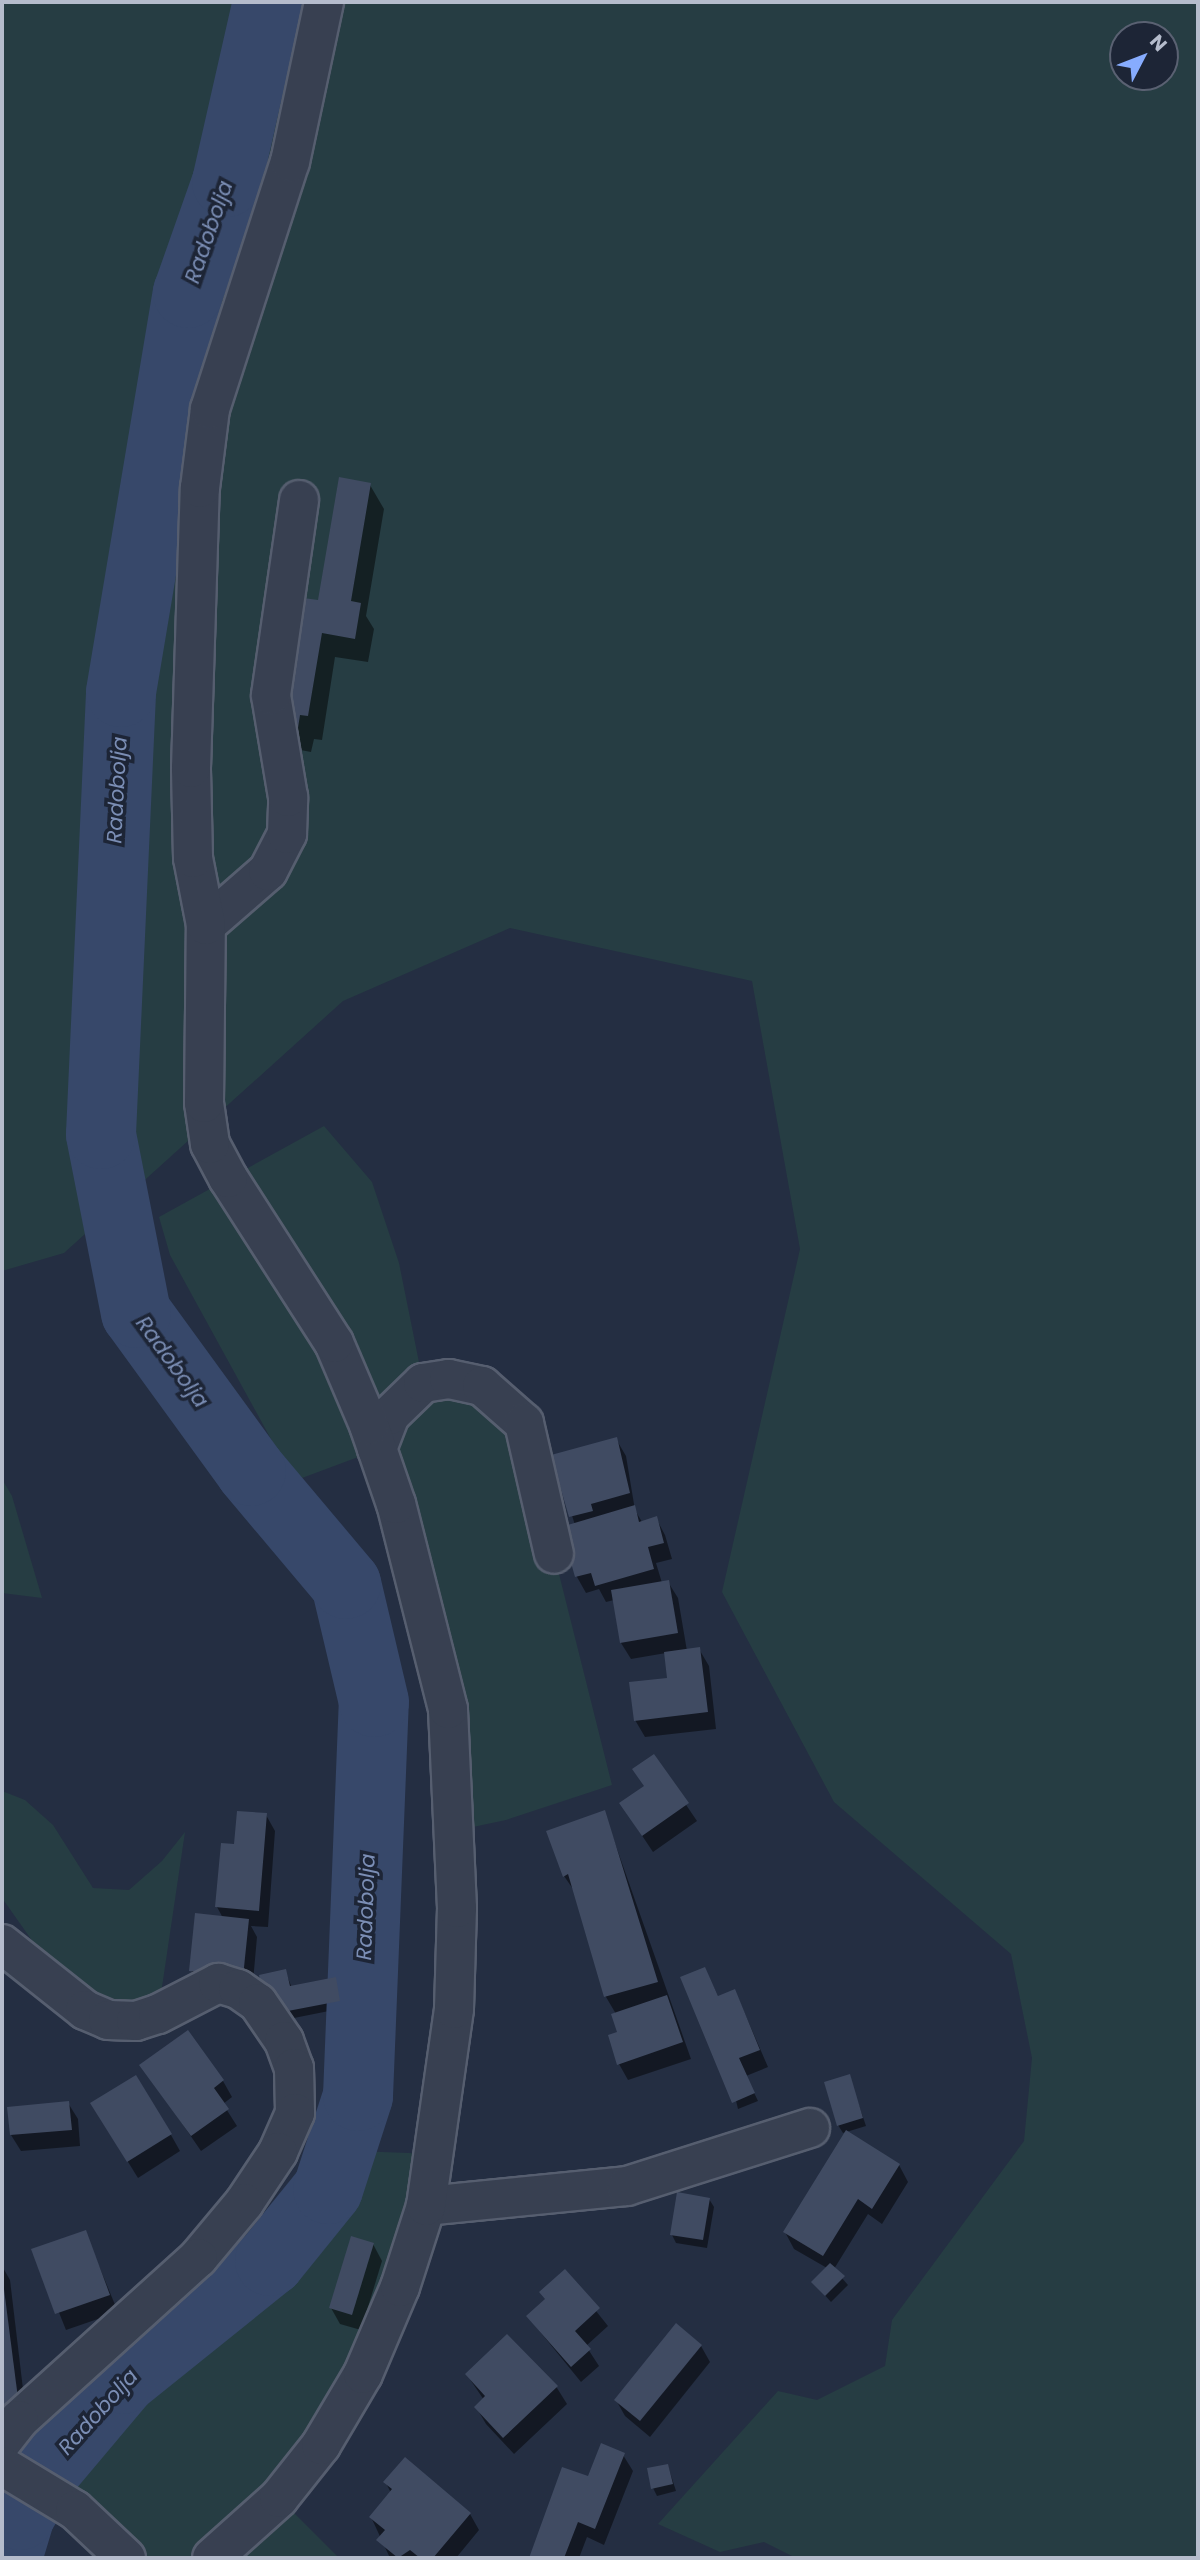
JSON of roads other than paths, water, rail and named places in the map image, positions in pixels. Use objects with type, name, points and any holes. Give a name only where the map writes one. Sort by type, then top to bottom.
[{"type":"street","points":[[212,2558],[279,2498],[321,2445],[363,2374],[400,2287],[426,2206],[454,2009],[454,1799],[448,1709],[377,1449],[334,1343],[210,1144],[204,1102],[206,925],[193,858],[191,768],[200,488],[210,409],[290,162],[324,2]]},
{"type":"street","points":[[206,925],[268,871],[286,834],[288,797],[271,695],[299,500]]},
{"type":"street","points":[[377,1449],[390,1415],[423,1383],[449,1379],[482,1386],[524,1423],[554,1554]]},
{"type":"street","points":[[2,1944],[85,2010],[108,2020],[136,2021],[158,2014],[218,1983],[238,1989],[258,2003],[284,2040],[294,2068],[295,2113],[278,2152],[244,2203],[198,2258],[19,2420],[6,2461],[75,2510],[126,2558]]},
{"type":"street","points":[[426,2206],[627,2186],[810,2128]]},
{"type":"water","points":[[121,2357],[154,2384],[104,2433],[66,2484],[42,2521],[36,2558],[2,2558],[2,2505]]},
{"type":"waterway","name":"Radobolja","points":[[7,2558],[20,2515],[48,2468],[123,2379],[270,2261],[328,2189],[358,2096],[374,1702],[346,1584],[251,1471],[136,1313],[101,1134],[121,692],[188,293],[227,182],[268,2]]}]
